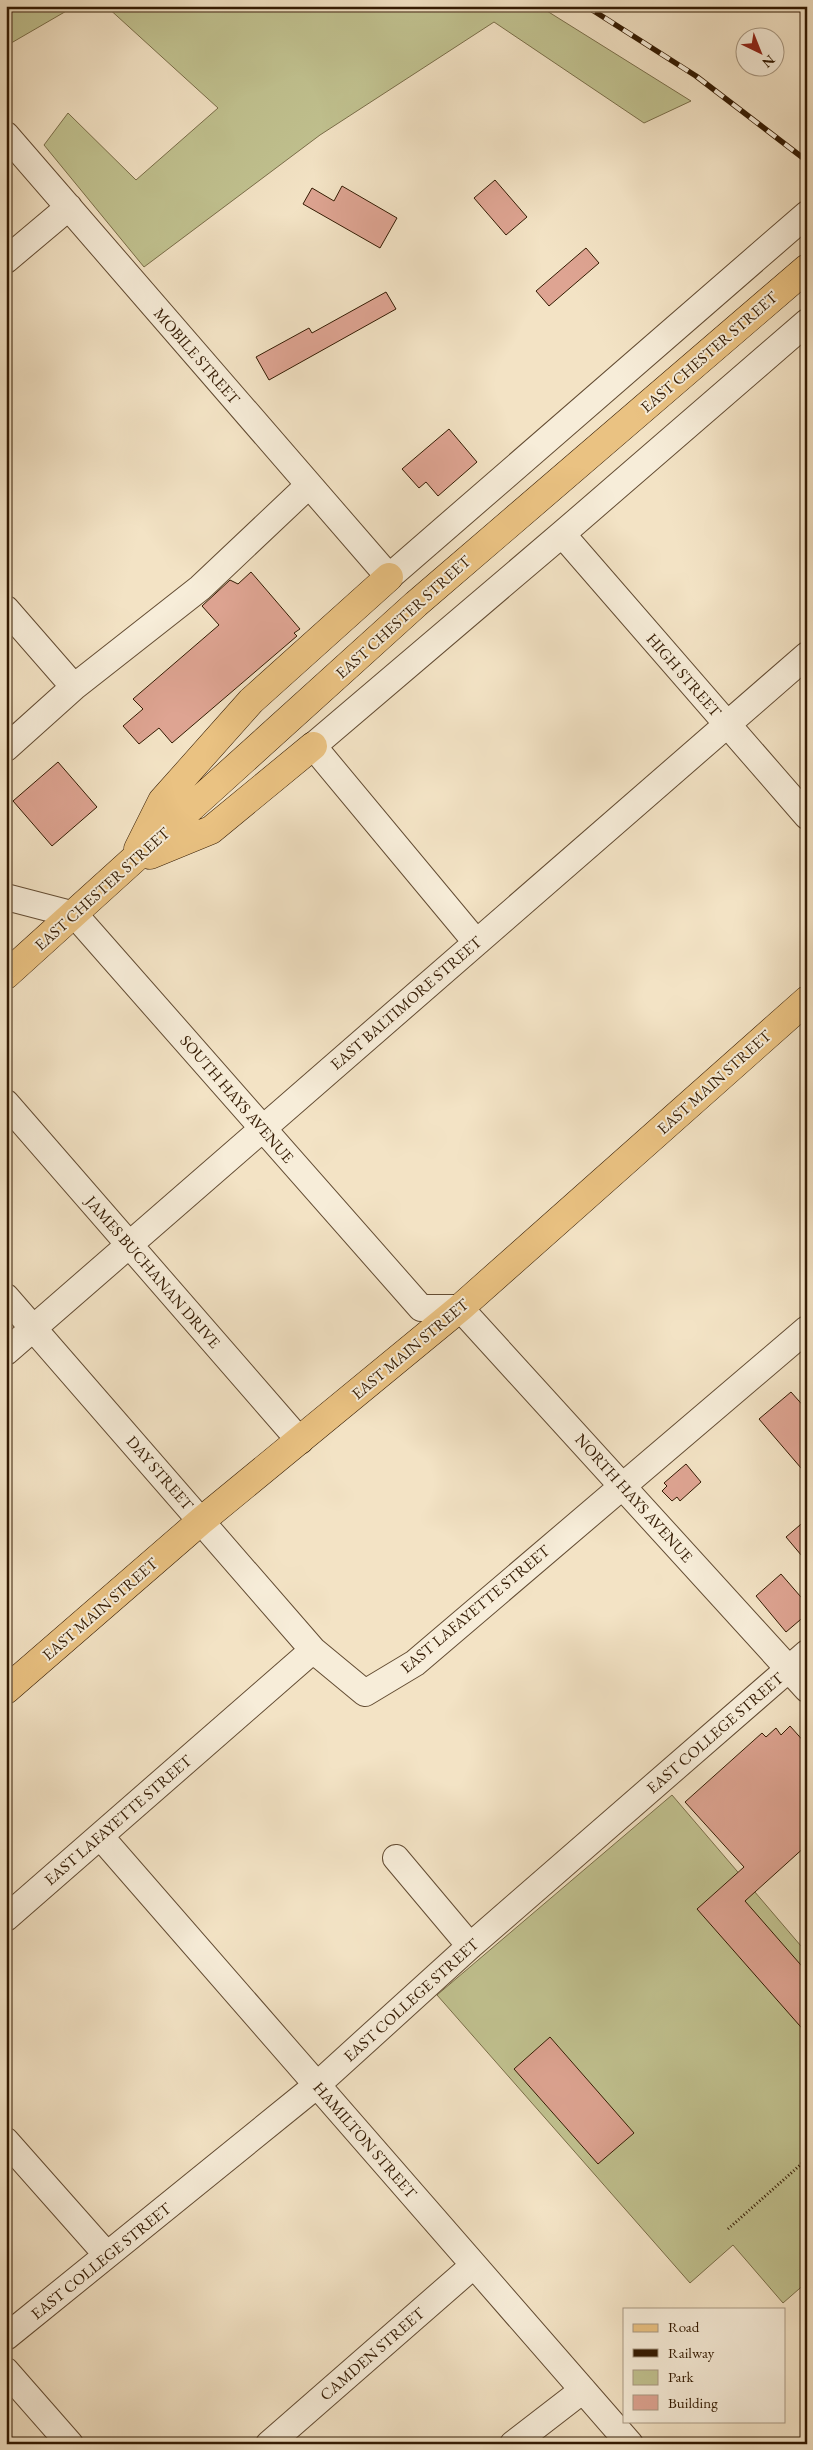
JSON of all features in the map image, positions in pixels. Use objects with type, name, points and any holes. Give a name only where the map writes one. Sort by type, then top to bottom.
[{"type":"main road","name":"EAST CHESTER STREET","points":[[6,975],[75,915],[390,628],[532,503],[807,268]]},
{"type":"main road","points":[[130,864],[162,801],[251,701],[389,577]]},
{"type":"main road","points":[[130,864],[211,830],[313,746]]},
{"type":"main road","name":"EAST MAIN STREET","points":[[6,1690],[201,1521],[460,1308],[807,1000]]},
{"type":"street","name":"MOBILE STREET","points":[[6,135],[389,577]]},
{"type":"street","points":[[6,260],[69,207]]},
{"type":"street","points":[[389,577],[807,214]]},
{"type":"street","points":[[476,942],[313,746],[807,322]]},
{"type":"street","points":[[6,748],[74,688],[200,588],[309,484]]},
{"type":"street","name":"HIGH STREET","points":[[562,534],[807,816]]},
{"type":"street","points":[[6,609],[74,688]]},
{"type":"street","name":"EAST BALTIMORE STREET","points":[[6,1352],[807,655]]},
{"type":"street","points":[[6,897],[75,915]]},
{"type":"street","name":"SOUTH HAYS AVENUE","points":[[75,915],[421,1308],[460,1308]]},
{"type":"street","name":"JAMES BUCHANAN DRIVE","points":[[6,1103],[300,1441]]},
{"type":"street","name":"DAY STREET","points":[[6,1297],[313,1650]]},
{"type":"street","name":"NORTH HAYS AVENUE","points":[[460,1308],[622,1485],[798,1661],[807,1689]]},
{"type":"street","name":"EAST LAFAYETTE STREET","points":[[6,1918],[313,1650],[365,1693],[415,1663],[807,1329]]},
{"type":"street","name":"EAST COLLEGE STREET","points":[[6,2338],[317,2085],[470,1946],[798,1661]]},
{"type":"street","name":"HAMILTON STREET","points":[[100,1836],[630,2444]]},
{"type":"street","points":[[396,1858],[470,1946]]},
{"type":"street","points":[[6,2141],[107,2255]]},
{"type":"street","name":"CAMDEN STREET","points":[[269,2444],[474,2265]]},
{"type":"street","points":[[6,2371],[70,2444]]},
{"type":"street","points":[[513,2444],[583,2390]]},
{"type":"path","points":[[728,2229],[807,2159]]},
{"type":"green space","points":[[6,6],[75,6],[6,46]]},
{"type":"green space","points":[[106,6],[539,6],[691,101],[644,123],[494,22],[320,135],[144,267],[44,145],[68,113],[136,180],[218,108]]},
{"type":"green space","points":[[672,1795],[807,1953],[807,2282],[783,2303],[733,2245],[690,2283],[437,1995]]},
{"type":"building","points":[[495,180],[527,217],[506,235],[474,198]]},
{"type":"building","points":[[342,186],[397,218],[380,248],[303,204],[312,188],[334,201]]},
{"type":"building","points":[[586,248],[599,263],[549,306],[536,291]]},
{"type":"building","points":[[386,292],[396,309],[269,380],[256,357],[309,328],[312,333]]},
{"type":"building","points":[[449,429],[477,462],[438,496],[426,482],[419,488],[402,469]]},
{"type":"building","points":[[251,572],[300,629],[294,633],[297,636],[172,743],[159,728],[139,744],[123,726],[143,709],[133,699],[219,625],[202,606],[230,580],[238,584]]},
{"type":"building","points":[[58,762],[97,807],[52,846],[13,801]]},
{"type":"building","points":[[791,1392],[807,1410],[807,1475],[759,1419]]},
{"type":"building","points":[[686,1464],[701,1482],[680,1501],[677,1497],[672,1501],[662,1491],[667,1486],[664,1483]]},
{"type":"building","points":[[807,1519],[807,1562],[786,1537]]},
{"type":"building","points":[[781,1574],[807,1604],[807,1614],[786,1632],[756,1596]]},
{"type":"building","points":[[790,1726],[807,1745],[807,1845],[745,1901],[807,1972],[807,2034],[697,1909],[744,1867],[685,1802],[762,1733],[766,1737],[776,1728],[781,1735]]},
{"type":"building","points":[[550,2037],[634,2133],[598,2164],[514,2069]]},
{"type":"railway","points":[[586,6],[696,76],[807,161]]}]
